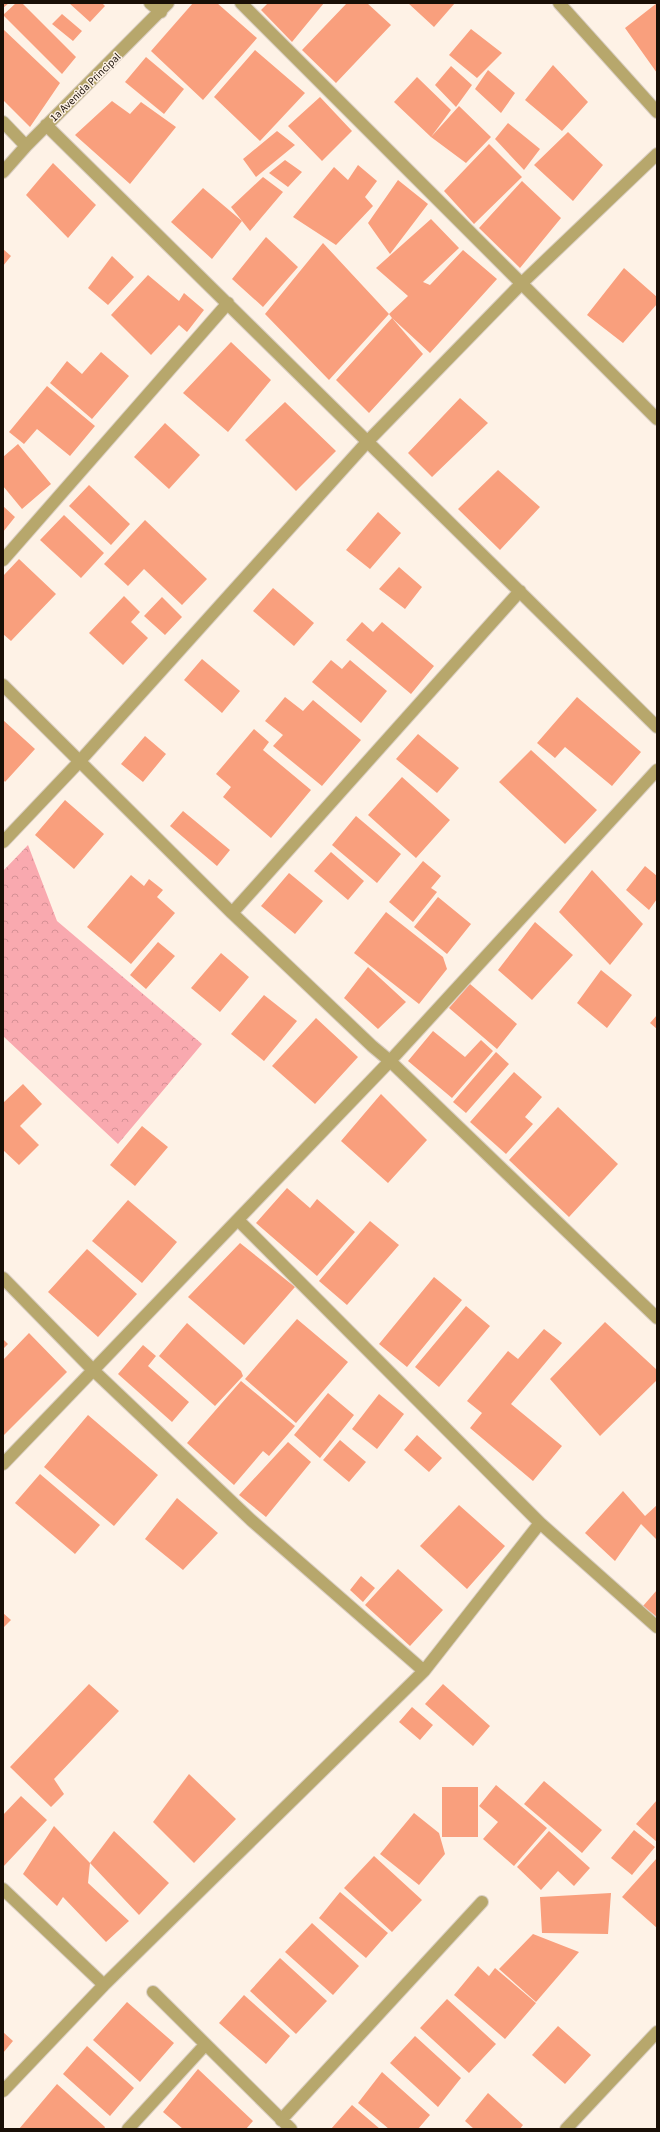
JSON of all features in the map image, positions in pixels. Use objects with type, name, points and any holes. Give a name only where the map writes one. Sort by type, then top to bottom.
[{"type":"street","points":[[150,3],[165,8]]},
{"type":"street","points":[[241,3],[522,282],[657,419]]},
{"type":"street","points":[[559,3],[657,112]]},
{"type":"street","name":"1a Avenida Principal","points":[[3,172],[46,125],[165,8]]},
{"type":"street","points":[[3,122],[26,146]]},
{"type":"street","points":[[46,125],[657,727]]},
{"type":"street","points":[[3,842],[79,762],[368,441],[522,282],[657,154]]},
{"type":"street","points":[[3,560],[228,303]]},
{"type":"street","points":[[232,913],[520,591]]},
{"type":"street","points":[[3,685],[232,913],[372,1046],[390,1061],[657,1318]]},
{"type":"street","points":[[3,1464],[390,1061],[657,770]]},
{"type":"street","points":[[238,1220],[540,1523],[657,1627]]},
{"type":"street","points":[[3,1278],[93,1370],[251,1520],[424,1671]]},
{"type":"street","points":[[3,2091],[104,1985],[424,1671],[540,1523]]},
{"type":"street","points":[[3,1889],[104,1985]]},
{"type":"street","points":[[281,2120],[482,1902]]},
{"type":"street","points":[[153,1992],[291,2129]]},
{"type":"street","points":[[566,2129],[657,2032]]},
{"type":"street","points":[[128,2129],[205,2045]]},
{"type":"green space","points":[[28,845],[57,921],[202,1044],[118,1144],[3,1036],[3,871]]},
{"type":"building","points":[[3,3],[9,3],[3,8]]},
{"type":"building","points":[[16,3],[22,3],[76,57],[62,74],[3,15]]},
{"type":"building","points":[[69,3],[102,3],[105,6],[90,22]]},
{"type":"building","points":[[193,3],[217,3],[257,38],[203,100],[151,51]]},
{"type":"building","points":[[268,3],[324,3],[292,42],[261,10]]},
{"type":"building","points":[[347,3],[367,3],[391,25],[336,83],[302,50]]},
{"type":"building","points":[[408,3],[455,3],[434,27]]},
{"type":"building","points":[[657,3],[657,73],[625,28]]},
{"type":"building","points":[[62,14],[82,31],[73,41],[52,24]]},
{"type":"building","points":[[3,29],[60,83],[30,127],[3,100]]},
{"type":"building","points":[[471,29],[502,53],[477,78],[449,55]]},
{"type":"building","points":[[255,50],[305,93],[260,141],[214,97]]},
{"type":"building","points":[[146,57],[184,89],[164,114],[125,82]]},
{"type":"building","points":[[553,65],[588,102],[562,131],[525,100]]},
{"type":"building","points":[[451,66],[472,85],[456,107],[435,85]]},
{"type":"building","points":[[488,70],[515,93],[501,113],[475,89]]},
{"type":"building","points":[[417,77],[451,110],[431,137],[394,102]]},
{"type":"building","points":[[320,97],[352,131],[322,161],[288,126]]},
{"type":"building","points":[[112,101],[130,114],[141,102],[176,127],[130,184],[75,135]]},
{"type":"building","points":[[459,106],[491,137],[466,163],[431,137]]},
{"type":"building","points":[[508,123],[540,149],[524,170],[495,139]]},
{"type":"building","points":[[277,131],[295,145],[256,177],[243,159]]},
{"type":"building","points":[[568,132],[603,165],[573,201],[534,165]]},
{"type":"building","points":[[489,144],[522,177],[474,224],[444,191]]},
{"type":"building","points":[[285,160],[302,172],[288,187],[269,173]]},
{"type":"building","points":[[53,163],[96,205],[68,238],[26,195]]},
{"type":"building","points":[[358,165],[377,181],[365,197],[373,206],[336,245],[293,217],[334,167],[348,180]]},
{"type":"building","points":[[263,177],[283,192],[250,231],[231,207]]},
{"type":"building","points":[[398,180],[428,204],[390,254],[368,223]]},
{"type":"building","points":[[522,181],[561,218],[520,268],[479,228]]},
{"type":"building","points":[[203,188],[242,221],[212,259],[171,222]]},
{"type":"building","points":[[431,219],[459,248],[423,282],[430,285],[463,250],[497,279],[430,353],[389,314],[408,296],[376,268]]},
{"type":"building","points":[[266,237],[298,267],[263,307],[232,279]]},
{"type":"building","points":[[323,243],[389,314],[329,380],[265,314]]},
{"type":"building","points":[[3,249],[11,256],[3,266]]},
{"type":"building","points":[[112,256],[134,277],[108,305],[88,288]]},
{"type":"building","points":[[624,268],[657,297],[657,304],[623,343],[587,315]]},
{"type":"building","points":[[148,275],[179,301],[184,293],[204,310],[187,332],[179,325],[151,355],[111,315]]},
{"type":"building","points":[[392,318],[423,354],[369,413],[336,380]]},
{"type":"building","points":[[231,342],[271,380],[228,432],[183,393]]},
{"type":"building","points":[[101,352],[129,376],[92,419],[50,383],[67,361],[82,374]]},
{"type":"building","points":[[47,386],[95,426],[70,456],[37,429],[24,444],[9,432]]},
{"type":"building","points":[[460,398],[488,423],[432,477],[408,453]]},
{"type":"building","points":[[285,402],[336,451],[296,491],[245,440]]},
{"type":"building","points":[[165,423],[200,455],[169,489],[134,457]]},
{"type":"building","points":[[18,444],[51,484],[22,509],[3,486],[3,457]]},
{"type":"building","points":[[498,470],[540,507],[500,550],[458,509]]},
{"type":"building","points":[[89,485],[130,524],[111,545],[69,506]]},
{"type":"building","points":[[3,506],[15,517],[3,532]]},
{"type":"building","points":[[378,512],[401,533],[370,569],[346,550]]},
{"type":"building","points":[[64,515],[104,553],[81,578],[40,540]]},
{"type":"building","points":[[145,520],[207,579],[182,605],[144,569],[128,586],[104,564]]},
{"type":"building","points":[[19,559],[56,594],[11,641],[3,634],[3,576]]},
{"type":"building","points":[[399,567],[422,587],[405,609],[379,589]]},
{"type":"building","points":[[273,588],[314,623],[294,646],[253,611]]},
{"type":"building","points":[[124,596],[140,612],[131,622],[148,638],[123,665],[89,633]]},
{"type":"building","points":[[162,597],[182,617],[165,635],[144,616]]},
{"type":"building","points":[[362,622],[373,632],[382,622],[434,666],[411,694],[346,640]]},
{"type":"building","points":[[202,659],[240,691],[222,713],[184,680]]},
{"type":"building","points":[[331,660],[342,669],[350,660],[387,691],[361,723],[312,682]]},
{"type":"building","points":[[285,697],[303,711],[313,700],[361,740],[322,786],[273,746],[283,735],[265,721]]},
{"type":"building","points":[[577,697],[641,752],[612,786],[565,747],[555,758],[537,743]]},
{"type":"building","points":[[3,720],[35,749],[5,782],[3,779]]},
{"type":"building","points":[[254,729],[269,742],[263,750],[311,790],[271,838],[223,797],[231,787],[216,774]]},
{"type":"building","points":[[418,734],[459,768],[437,793],[396,759]]},
{"type":"building","points":[[145,736],[166,754],[143,782],[121,764]]},
{"type":"building","points":[[531,750],[597,810],[565,844],[499,782]]},
{"type":"building","points":[[402,777],[450,820],[416,858],[368,815]]},
{"type":"building","points":[[65,800],[104,834],[74,869],[35,835]]},
{"type":"building","points":[[183,811],[230,850],[217,866],[170,826]]},
{"type":"building","points":[[356,816],[401,854],[377,883],[332,845]]},
{"type":"building","points":[[331,852],[364,881],[348,900],[314,871]]},
{"type":"building","points":[[423,861],[441,876],[431,888],[437,892],[413,922],[389,902]]},
{"type":"building","points":[[645,866],[657,876],[657,899],[649,910],[626,890]]},
{"type":"building","points":[[592,870],[643,924],[610,965],[559,912]]},
{"type":"building","points":[[289,873],[323,901],[295,934],[261,906]]},
{"type":"building","points":[[131,875],[144,886],[149,879],[163,890],[157,897],[175,913],[131,964],[87,927]]},
{"type":"building","points":[[438,897],[471,924],[447,954],[414,927]]},
{"type":"building","points":[[386,912],[443,957],[447,969],[419,1004],[354,953]]},
{"type":"building","points":[[535,922],[573,955],[532,1000],[498,970]]},
{"type":"building","points":[[158,942],[175,956],[146,989],[130,975]]},
{"type":"building","points":[[221,953],[249,977],[220,1012],[191,988]]},
{"type":"building","points":[[368,967],[406,1002],[378,1029],[344,998]]},
{"type":"building","points":[[601,970],[632,995],[607,1028],[577,1003]]},
{"type":"building","points":[[470,984],[517,1024],[497,1049],[449,1008]]},
{"type":"building","points":[[264,995],[297,1021],[264,1061],[231,1034]]},
{"type":"building","points":[[657,1015],[657,1029],[650,1023]]},
{"type":"building","points":[[316,1018],[358,1057],[315,1104],[272,1066]]},
{"type":"building","points":[[433,1031],[465,1057],[481,1040],[493,1051],[452,1098],[408,1061]]},
{"type":"building","points":[[496,1052],[509,1064],[466,1113],[453,1102]]},
{"type":"building","points":[[514,1072],[542,1097],[525,1117],[533,1124],[506,1154],[470,1122]]},
{"type":"building","points":[[23,1084],[42,1104],[20,1126],[39,1145],[19,1165],[3,1150],[3,1103]]},
{"type":"building","points":[[381,1094],[427,1140],[388,1183],[341,1141]]},
{"type":"building","points":[[558,1107],[618,1164],[569,1217],[509,1160]]},
{"type":"building","points":[[142,1126],[168,1147],[135,1186],[110,1165]]},
{"type":"building","points":[[287,1188],[310,1208],[317,1199],[355,1232],[317,1276],[256,1223]]},
{"type":"building","points":[[128,1200],[177,1242],[142,1283],[92,1241]]},
{"type":"building","points":[[370,1221],[399,1245],[347,1305],[319,1281]]},
{"type":"building","points":[[240,1243],[295,1287],[244,1345],[188,1297]]},
{"type":"building","points":[[87,1249],[137,1294],[98,1337],[48,1292]]},
{"type":"building","points":[[434,1277],[462,1300],[407,1367],[379,1344]]},
{"type":"building","points":[[466,1306],[490,1326],[439,1387],[415,1367]]},
{"type":"building","points":[[297,1319],[348,1362],[296,1423],[245,1379]]},
{"type":"building","points":[[605,1322],[657,1370],[657,1380],[600,1436],[550,1379]]},
{"type":"building","points":[[187,1323],[241,1371],[243,1376],[215,1406],[159,1356]]},
{"type":"building","points":[[544,1329],[562,1343],[511,1404],[562,1446],[533,1481],[470,1428],[482,1413],[467,1401],[508,1351],[518,1359]]},
{"type":"building","points":[[29,1333],[67,1372],[3,1436],[3,1360]]},
{"type":"building","points":[[3,1339],[8,1344],[3,1349]]},
{"type":"building","points":[[143,1345],[156,1356],[148,1366],[189,1402],[172,1422],[118,1374]]},
{"type":"building","points":[[241,1381],[295,1426],[269,1456],[263,1451],[234,1485],[187,1443]]},
{"type":"building","points":[[328,1393],[354,1415],[320,1458],[294,1435]]},
{"type":"building","points":[[379,1394],[404,1414],[377,1449],[352,1429]]},
{"type":"building","points":[[88,1415],[158,1475],[114,1526],[44,1467]]},
{"type":"building","points":[[417,1435],[442,1458],[429,1472],[404,1450]]},
{"type":"building","points":[[340,1440],[366,1462],[349,1482],[323,1460]]},
{"type":"building","points":[[288,1442],[311,1462],[266,1517],[239,1495]]},
{"type":"building","points":[[40,1474],[100,1525],[75,1554],[15,1503]]},
{"type":"building","points":[[623,1491],[645,1516],[657,1505],[657,1540],[641,1524],[615,1561],[585,1533]]},
{"type":"building","points":[[177,1498],[218,1533],[183,1570],[145,1539]]},
{"type":"building","points":[[459,1505],[505,1546],[467,1589],[420,1546]]},
{"type":"building","points":[[398,1569],[443,1610],[410,1646],[365,1605]]},
{"type":"building","points":[[361,1576],[375,1588],[363,1602],[350,1590]]},
{"type":"building","points":[[657,1590],[657,1617],[643,1606]]},
{"type":"building","points":[[3,1613],[11,1620],[3,1628]]},
{"type":"building","points":[[89,1684],[119,1711],[54,1779],[64,1794],[51,1807],[10,1767]]},
{"type":"building","points":[[443,1684],[490,1726],[473,1746],[425,1704]]},
{"type":"building","points":[[412,1707],[433,1725],[420,1740],[399,1722]]},
{"type":"building","points":[[189,1774],[236,1819],[194,1863],[153,1822]]},
{"type":"building","points":[[544,1781],[602,1830],[582,1853],[524,1804]]},
{"type":"building","points":[[496,1785],[547,1828],[514,1866],[483,1839],[498,1822],[479,1806]]},
{"type":"building","points":[[442,1787],[478,1787],[478,1837],[442,1837]]},
{"type":"building","points":[[21,1796],[47,1820],[3,1867],[3,1815]]},
{"type":"building","points":[[657,1800],[657,1842],[636,1824]]},
{"type":"building","points":[[414,1813],[439,1833],[445,1854],[419,1885],[380,1854]]},
{"type":"building","points":[[54,1826],[90,1863],[88,1883],[129,1921],[106,1942],[63,1897],[57,1906],[23,1874]]},
{"type":"building","points":[[634,1830],[655,1847],[632,1875],[611,1858]]},
{"type":"building","points":[[114,1831],[169,1883],[139,1915],[90,1863]]},
{"type":"building","points":[[549,1831],[590,1868],[574,1886],[558,1871],[541,1890],[517,1867]]},
{"type":"building","points":[[374,1856],[422,1900],[392,1932],[344,1888]]},
{"type":"building","points":[[657,1858],[657,1928],[622,1897]]},
{"type":"building","points":[[340,1892],[388,1933],[366,1958],[319,1918]]},
{"type":"building","points":[[611,1893],[608,1934],[542,1933],[540,1897]]},
{"type":"building","points":[[312,1923],[359,1966],[333,1995],[285,1952]]},
{"type":"building","points":[[533,1934],[579,1952],[536,2002],[499,1969]]},
{"type":"building","points":[[280,1958],[327,2001],[296,2034],[250,1991]]},
{"type":"building","points":[[478,1966],[489,1976],[495,1968],[536,2003],[505,2039],[454,1995]]},
{"type":"building","points":[[244,1995],[290,2036],[266,2064],[219,2023]]},
{"type":"building","points":[[447,1999],[496,2044],[469,2073],[420,2028]]},
{"type":"building","points":[[127,2002],[174,2043],[140,2082],[93,2040]]},
{"type":"building","points":[[558,2026],[591,2055],[565,2084],[532,2055]]},
{"type":"building","points":[[3,2032],[13,2041],[3,2053]]},
{"type":"building","points":[[415,2036],[461,2078],[438,2107],[390,2063]]},
{"type":"building","points":[[87,2046],[134,2088],[110,2116],[63,2074]]},
{"type":"building","points":[[198,2069],[253,2121],[246,2129],[183,2129],[163,2112]]},
{"type":"building","points":[[382,2072],[430,2115],[418,2129],[389,2129],[358,2103]]},
{"type":"building","points":[[57,2084],[105,2127],[104,2129],[19,2129]]},
{"type":"building","points":[[488,2093],[523,2125],[520,2129],[474,2129],[465,2121]]},
{"type":"building","points":[[352,2105],[380,2129],[331,2129]]}]
